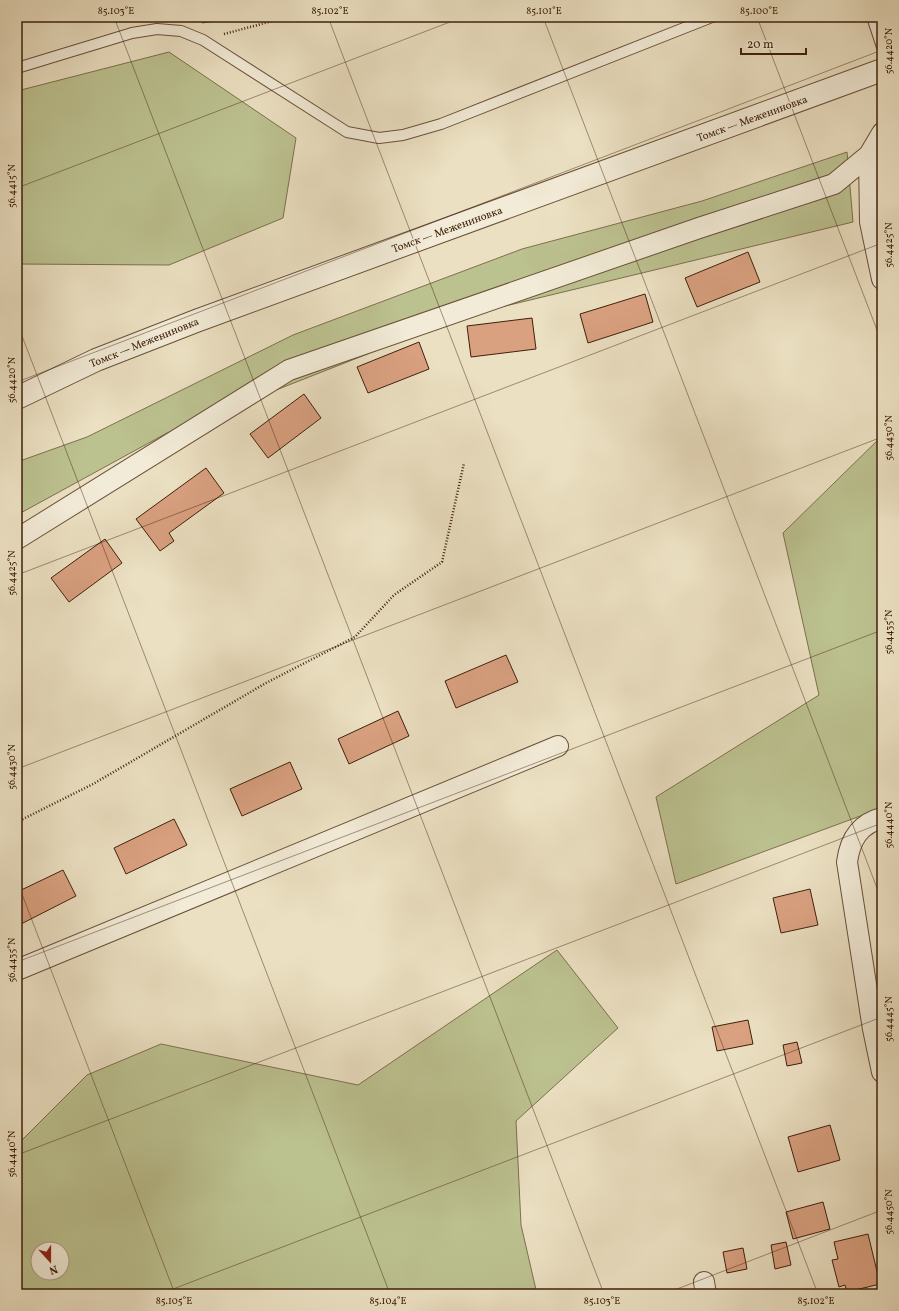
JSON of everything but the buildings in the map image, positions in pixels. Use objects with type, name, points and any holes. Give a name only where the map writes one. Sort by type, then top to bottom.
[{"type":"street","name":"Томск — Межениновка","points":[[17,398],[96,360],[196,321],[882,70]]},
{"type":"street","points":[[882,133],[876,154],[870,222],[882,279]]},
{"type":"street","points":[[17,539],[289,370],[699,228],[834,184],[876,154]]},
{"type":"street","points":[[17,970],[558,746]]},
{"type":"street","points":[[882,818],[873,821],[860,829],[853,838],[848,850],[847,862],[873,1029],[882,1072]]},
{"type":"lane","points":[[17,68],[132,33],[158,29],[181,31],[203,40],[347,132],[379,138],[403,135],[440,124],[712,17]]},
{"type":"lane","points":[[872,17],[882,47]]},
{"type":"path","points":[[203,40],[280,19],[281,17]]},
{"type":"path","points":[[17,822],[93,784],[266,683],[355,637],[394,595],[442,562],[464,463]]},
{"type":"green space","points":[[201,17],[249,17],[202,23]]},
{"type":"green space","points":[[169,52],[296,138],[283,218],[169,265],[17,264],[17,91]]},
{"type":"green space","points":[[847,152],[853,222],[464,316],[167,433],[17,515],[17,462],[87,437],[293,335],[522,249],[702,201]]},
{"type":"green space","points":[[882,436],[882,808],[676,884],[656,797],[819,695],[783,533]]},
{"type":"green space","points":[[557,950],[618,1028],[516,1121],[521,1225],[537,1294],[17,1294],[17,1145],[87,1075],[161,1044],[358,1085]]}]
